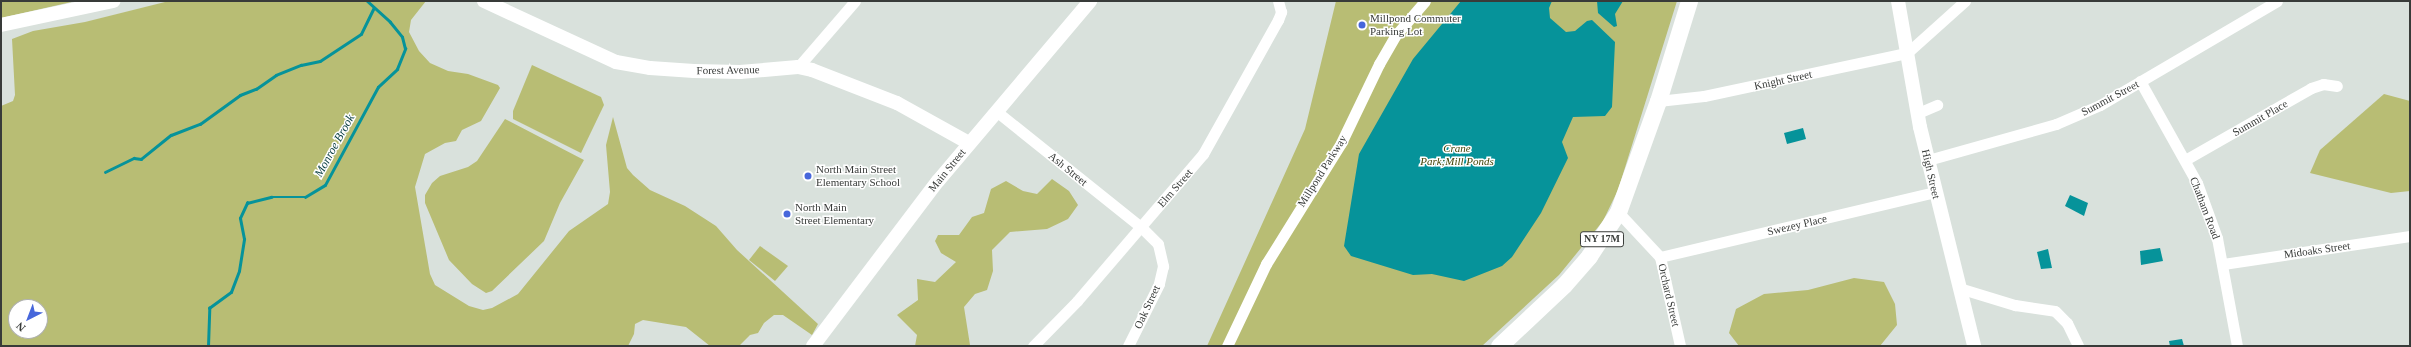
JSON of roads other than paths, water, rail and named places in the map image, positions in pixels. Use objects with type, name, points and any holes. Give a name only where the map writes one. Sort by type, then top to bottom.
[{"type":"main road","name":"NY 17M","points":[[1499,346],[1564,285],[1589,256],[1618,212],[1658,101],[1689,1]]},
{"type":"street","points":[[1,25],[114,1]]},
{"type":"street","name":"Forest Avenue","points":[[484,1],[616,62],[650,68],[694,71],[740,72],[798,67],[843,80],[897,102],[969,143]]},
{"type":"street","points":[[798,67],[855,1]]},
{"type":"street","name":"Main Street","points":[[813,346],[969,143],[1090,1]]},
{"type":"street","name":"Millpond Parkway","points":[[1226,346],[1266,264],[1341,143],[1395,36],[1425,1]]},
{"type":"street","name":"High Street","points":[[1898,1],[1918,113],[1935,192],[1974,346]]},
{"type":"street","points":[[1907,53],[1965,1]]},
{"type":"street","name":"Summit Street","points":[[1928,160],[2056,124],[2100,105],[2277,1]]},
{"type":"street","name":"Elm Street","points":[[1033,346],[1077,302],[1207,148],[1278,20],[1279,3]]},
{"type":"street","name":"Knight Street","points":[[1658,101],[1698,97],[1907,53]]},
{"type":"street","name":"Chatham Road","points":[[2140,81],[2197,183],[2217,238],[2237,346]]},
{"type":"street","name":"Summit Place","points":[[2185,160],[2311,88],[2323,84],[2337,86]]},
{"type":"street","points":[[1918,113],[1937,105]]},
{"type":"street","name":"Ash Street","points":[[996,111],[1141,227]]},
{"type":"street","name":"Swezey Place","points":[[1660,257],[1935,192]]},
{"type":"street","name":"Orchard Street","points":[[1618,212],[1660,257],[1680,346]]},
{"type":"street","name":"Oak Street","points":[[1128,346],[1159,284],[1163,266],[1158,244],[1141,227]]},
{"type":"street","name":"Midoaks Street","points":[[2223,264],[2410,236]]},
{"type":"street","points":[[1959,288],[2015,305],[2055,312],[2067,323],[2078,346]]},
{"type":"water","points":[[1461,1],[1552,1],[1549,8],[1550,18],[1566,32],[1575,31],[1587,21],[1592,20],[1615,42],[1612,107],[1605,116],[1573,117],[1562,142],[1568,158],[1541,213],[1512,257],[1502,266],[1464,281],[1432,274],[1413,275],[1351,256],[1344,246],[1359,154],[1413,59]]},
{"type":"water","points":[[1597,1],[1623,1],[1615,14],[1617,26],[1614,27],[1598,13]]},
{"type":"water","points":[[1803,128],[1806,139],[1787,144],[1784,133]]},
{"type":"water","points":[[2070,195],[2088,203],[2084,216],[2065,206]]},
{"type":"water","points":[[2160,248],[2163,261],[2141,265],[2140,251]]},
{"type":"water","points":[[2048,249],[2052,268],[2041,269],[2037,252]]},
{"type":"water","points":[[2182,339],[2184,346],[2170,346],[2169,341]]},
{"type":"waterway","name":"Monroe Brook","points":[[208,346],[209,308],[231,292],[239,271],[244,239],[240,218],[247,203],[271,197],[305,197],[325,185],[378,87],[397,69],[405,49],[402,37],[390,22],[367,1]]},
{"type":"waterway","points":[[105,172],[134,158],[141,159],[171,135],[200,124],[240,95],[256,89],[276,75],[301,65],[320,61],[361,34],[373,9]]},
{"type":"place","name":"Millpond Commuter Parking Lot","points":[[1362,25]]},
{"type":"place","name":"North Main Street Elementary School","points":[[808,176]]},
{"type":"place","name":"North Main Street Elementary","points":[[787,214]]},
{"type":"park label","name":"Crane Park;Mill Ponds","points":[[1457,155]]}]
